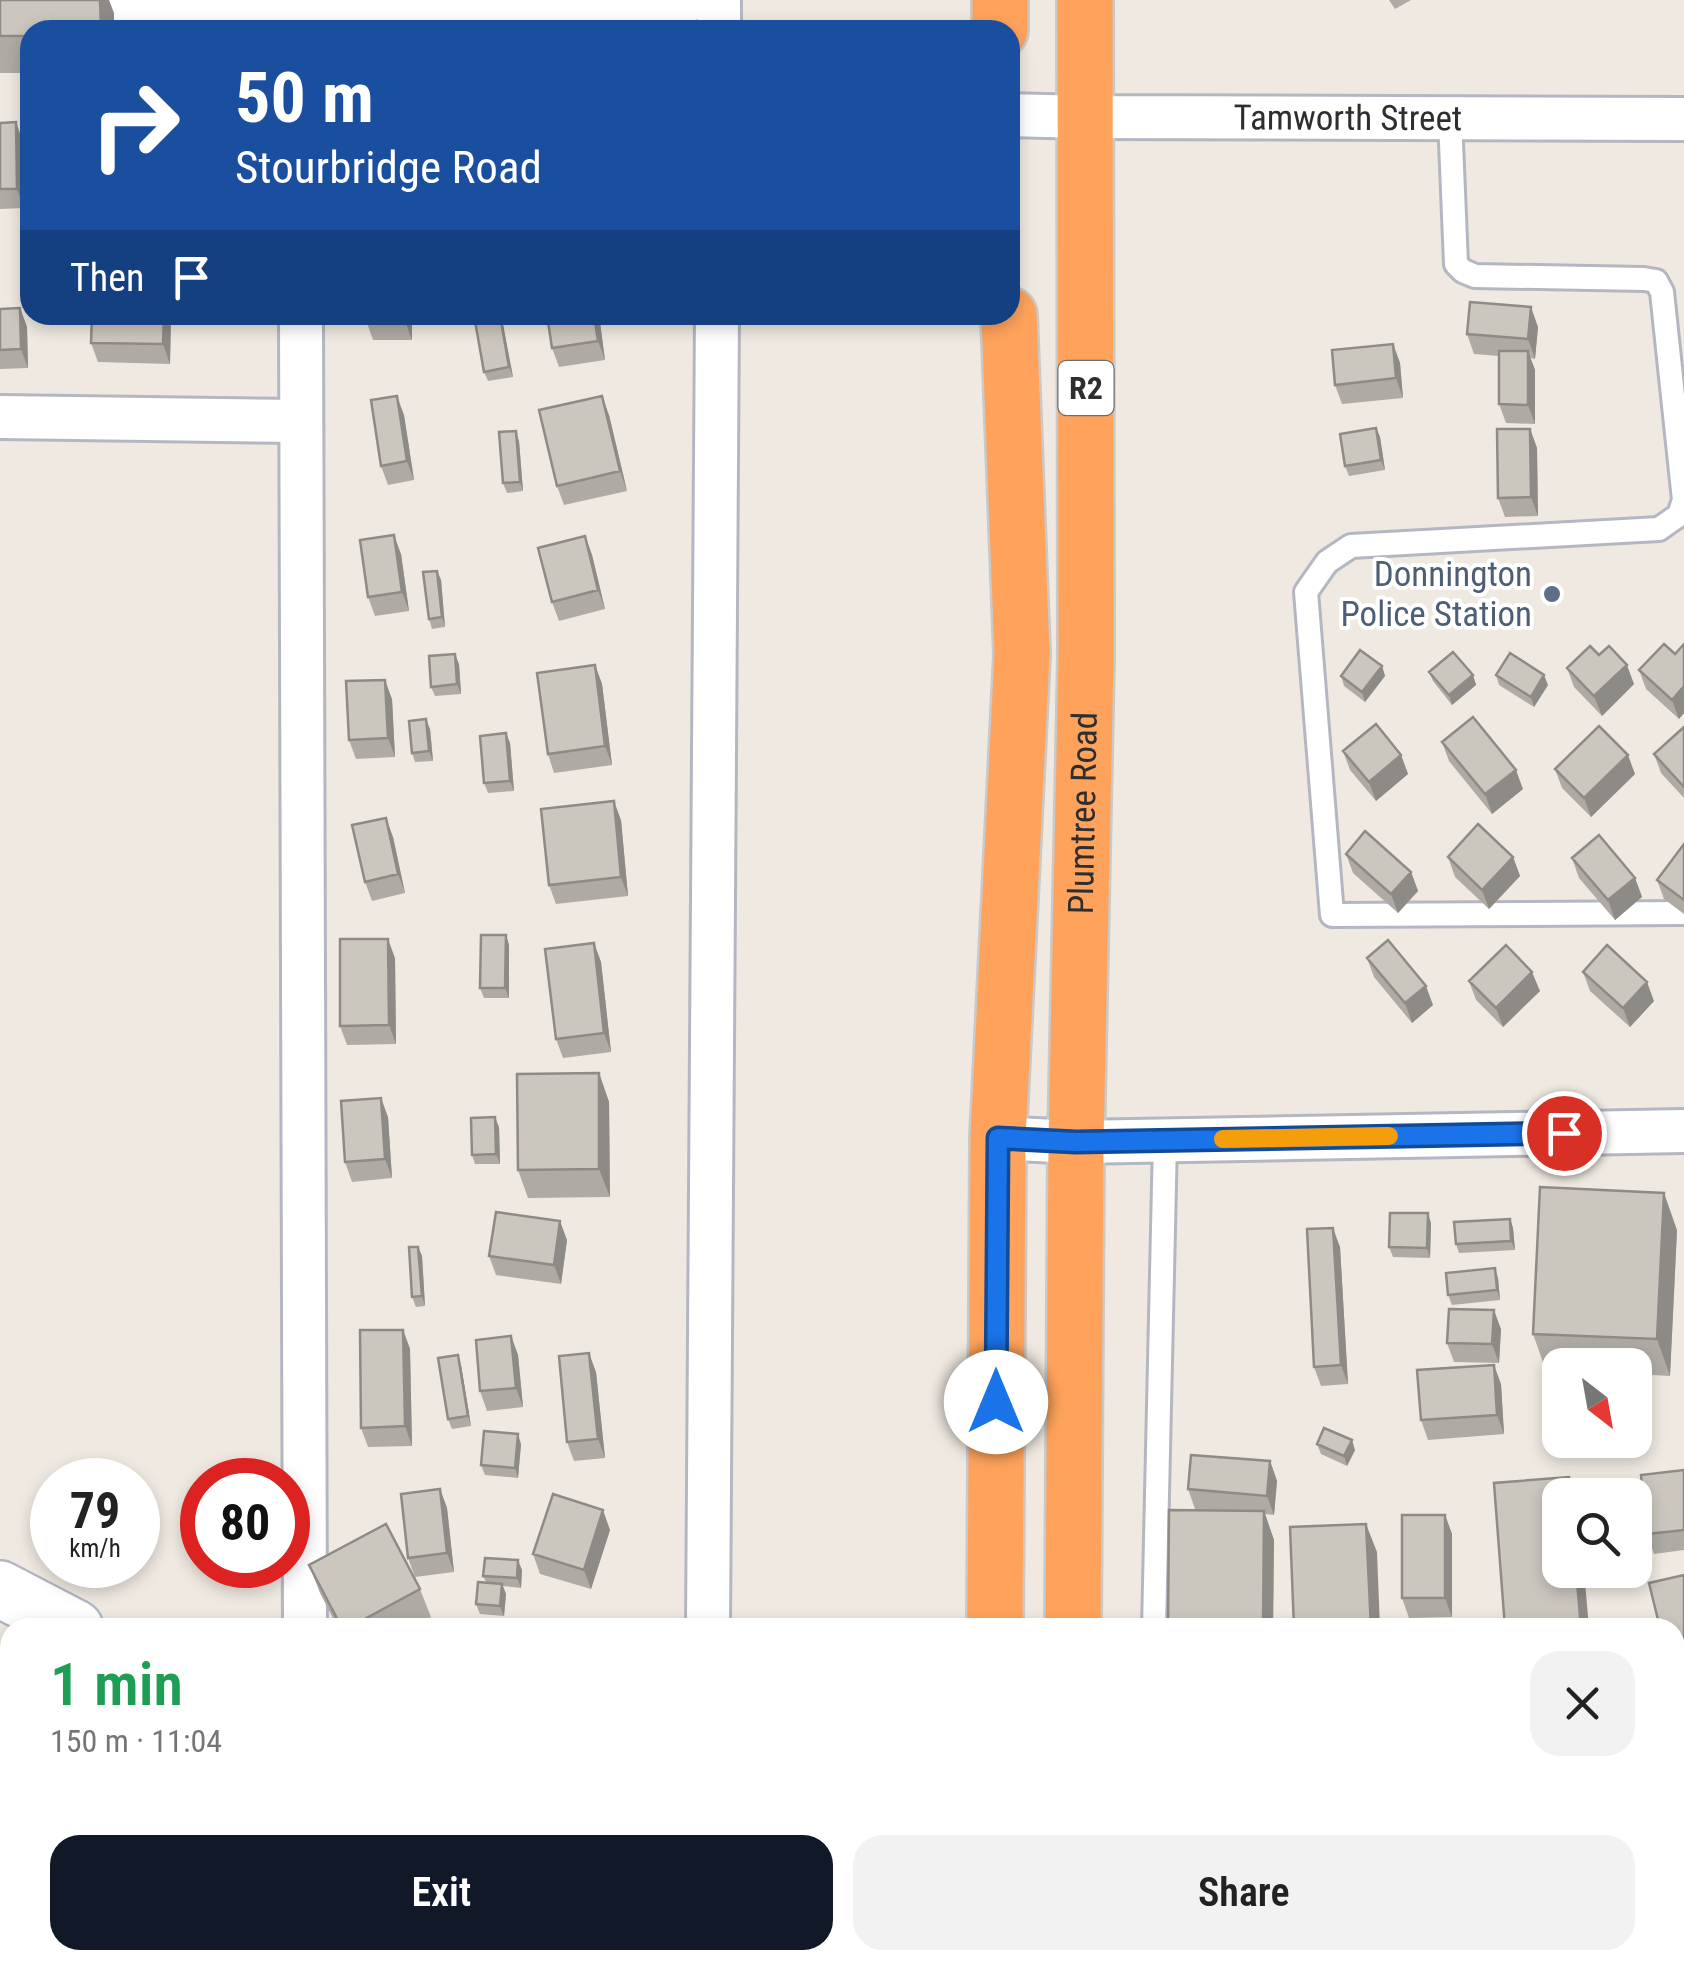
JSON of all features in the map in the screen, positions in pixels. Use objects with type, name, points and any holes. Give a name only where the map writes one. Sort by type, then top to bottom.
[{"type":"highway","name":"Plumtree Road","points":[[1073,1618],[1076,1142],[1086,639],[1085,0]]},
{"type":"highway","name":"Plumtree Road","points":[[995,1618],[998,1138],[1022,654],[1009,325]]},
{"type":"street","points":[[0,4],[303,13],[689,0]]},
{"type":"street","name":"Tamworth Street","points":[[1020,115],[1684,118]]},
{"type":"street","points":[[301,325],[304,1618]]},
{"type":"street","points":[[708,1618],[717,325]]},
{"type":"street","points":[[0,416],[300,422]]},
{"type":"street","points":[[998,1138],[1076,1142],[1684,1131]]},
{"type":"street","points":[[0,1588],[56,1618]]},
{"type":"lane","points":[[1450,118],[1456,264],[1463,271],[1475,276],[1656,281],[1662,292],[1684,500],[1679,514],[1659,529],[1352,546],[1327,562],[1306,592],[1332,914],[1684,913]]},
{"type":"lane","points":[[1154,1618],[1165,1140]]},
{"type":"building","points":[[0,0],[100,0],[101,20],[20,20],[20,36],[0,36]]},
{"type":"building","points":[[16,122],[17,189],[0,189],[0,123]]},
{"type":"building","points":[[1470,302],[1531,307],[1528,339],[1467,334]]},
{"type":"building","points":[[20,308],[21,349],[0,350],[0,309]]},
{"type":"building","points":[[92,325],[164,325],[163,344],[91,343]]},
{"type":"building","points":[[476,325],[502,325],[509,367],[484,372]]},
{"type":"building","points":[[549,325],[596,325],[598,341],[552,348]]},
{"type":"building","points":[[1393,344],[1396,378],[1335,385],[1332,350]]},
{"type":"building","points":[[1499,351],[1528,351],[1528,405],[1499,404]]},
{"type":"building","points":[[397,396],[407,461],[381,466],[371,400]]},
{"type":"building","points":[[602,396],[620,471],[557,486],[539,410]]},
{"type":"building","points":[[1376,428],[1381,460],[1345,466],[1340,434]]},
{"type":"building","points":[[1497,429],[1530,429],[1531,497],[1498,498]]},
{"type":"building","points":[[516,431],[520,482],[503,483],[499,432]]},
{"type":"building","points":[[394,535],[402,592],[368,597],[360,540]]},
{"type":"building","points":[[585,536],[598,590],[552,602],[538,548]]},
{"type":"building","points":[[437,571],[442,617],[429,619],[423,572]]},
{"type":"building","points":[[1664,644],[1675,654],[1684,644],[1684,686],[1672,700],[1639,670]]},
{"type":"building","points":[[1590,646],[1599,655],[1609,646],[1627,665],[1594,696],[1567,668]]},
{"type":"building","points":[[1360,650],[1382,666],[1362,692],[1341,676]]},
{"type":"building","points":[[1453,652],[1473,675],[1449,695],[1429,672]]},
{"type":"building","points":[[1510,653],[1544,675],[1531,697],[1496,675]]},
{"type":"building","points":[[455,654],[457,684],[431,687],[429,656]]},
{"type":"building","points":[[595,665],[605,746],[548,754],[537,673]]},
{"type":"building","points":[[385,680],[388,738],[349,740],[346,681]]},
{"type":"building","points":[[1473,717],[1516,770],[1485,794],[1442,742]]},
{"type":"building","points":[[426,719],[429,751],[412,753],[409,721]]},
{"type":"building","points":[[1376,724],[1401,755],[1369,782],[1343,751]]},
{"type":"building","points":[[1599,726],[1628,755],[1584,798],[1555,769]]},
{"type":"building","points":[[1684,727],[1684,787],[1654,754]]},
{"type":"building","points":[[506,733],[510,781],[484,783],[480,736]]},
{"type":"building","points":[[614,801],[621,877],[549,885],[541,809]]},
{"type":"building","points":[[386,818],[398,874],[365,882],[352,825]]},
{"type":"building","points":[[1478,824],[1513,857],[1482,890],[1448,857]]},
{"type":"building","points":[[1365,831],[1411,872],[1391,894],[1346,854]]},
{"type":"building","points":[[1599,835],[1635,878],[1608,900],[1572,858]]},
{"type":"building","points":[[1684,844],[1684,900],[1657,880]]},
{"type":"building","points":[[481,935],[506,935],[505,988],[480,988]]},
{"type":"building","points":[[340,939],[388,939],[389,1025],[340,1026]]},
{"type":"building","points":[[1388,940],[1426,986],[1405,1003],[1367,958]]},
{"type":"building","points":[[594,943],[604,1033],[556,1039],[545,949]]},
{"type":"building","points":[[1506,945],[1532,972],[1496,1008],[1469,981]]},
{"type":"building","points":[[1607,945],[1647,982],[1623,1008],[1583,972]]},
{"type":"building","points":[[599,1073],[599,1169],[518,1170],[517,1074]]},
{"type":"building","points":[[381,1098],[385,1159],[345,1162],[341,1101]]},
{"type":"building","points":[[495,1117],[496,1154],[472,1155],[471,1118]]},
{"type":"building","points":[[1540,1187],[1664,1193],[1657,1339],[1533,1334]]},
{"type":"building","points":[[496,1212],[560,1221],[554,1265],[489,1256]]},
{"type":"building","points":[[1390,1213],[1428,1213],[1427,1248],[1389,1247]]},
{"type":"building","points":[[1510,1219],[1511,1241],[1456,1244],[1454,1222]]},
{"type":"building","points":[[1333,1228],[1341,1365],[1314,1367],[1307,1229]]},
{"type":"building","points":[[409,1247],[418,1247],[422,1296],[412,1297]]},
{"type":"building","points":[[1495,1268],[1497,1290],[1448,1295],[1446,1273]]},
{"type":"building","points":[[1449,1309],[1494,1310],[1492,1344],[1447,1343]]},
{"type":"building","points":[[360,1330],[403,1330],[405,1426],[361,1428]]},
{"type":"building","points":[[511,1336],[516,1388],[480,1391],[476,1340]]},
{"type":"building","points":[[589,1353],[598,1439],[567,1442],[559,1356]]},
{"type":"building","points":[[458,1355],[468,1416],[448,1419],[438,1358]]},
{"type":"building","points":[[1494,1365],[1497,1415],[1421,1420],[1417,1370]]},
{"type":"building","points":[[1324,1428],[1352,1440],[1344,1456],[1317,1444]]},
{"type":"building","points":[[484,1431],[518,1434],[515,1468],[481,1465]]},
{"type":"building","points":[[1191,1455],[1270,1461],[1267,1496],[1188,1489]]},
{"type":"building","points":[[1684,1470],[1684,1530],[1652,1533],[1652,1478],[1641,1475]]},
{"type":"building","points":[[1542,1479],[1542,1588],[1578,1588],[1580,1618],[1504,1618],[1494,1483]]},
{"type":"building","points":[[440,1489],[447,1553],[408,1558],[401,1494]]},
{"type":"building","points":[[553,1494],[603,1510],[584,1570],[533,1554]]},
{"type":"building","points":[[1169,1510],[1264,1511],[1263,1618],[1168,1618]]},
{"type":"building","points":[[1402,1515],[1445,1515],[1445,1598],[1402,1598]]},
{"type":"building","points":[[386,1524],[420,1589],[366,1618],[337,1618],[310,1564]]},
{"type":"building","points":[[1366,1524],[1371,1618],[1294,1618],[1290,1527]]},
{"type":"building","points":[[485,1558],[518,1560],[517,1578],[483,1576]]},
{"type":"building","points":[[1684,1575],[1684,1618],[1658,1618],[1652,1582]]},
{"type":"building","points":[[478,1582],[502,1584],[500,1606],[476,1604]]},
{"type":"slow traffic","points":[[1223,1139],[1389,1136]]},
{"type":"place","name":"Donnington Police Station","points":[[1552,594]]},
{"type":"route","points":[[996,1402],[998,1138],[1076,1142],[1564,1133]]}]
